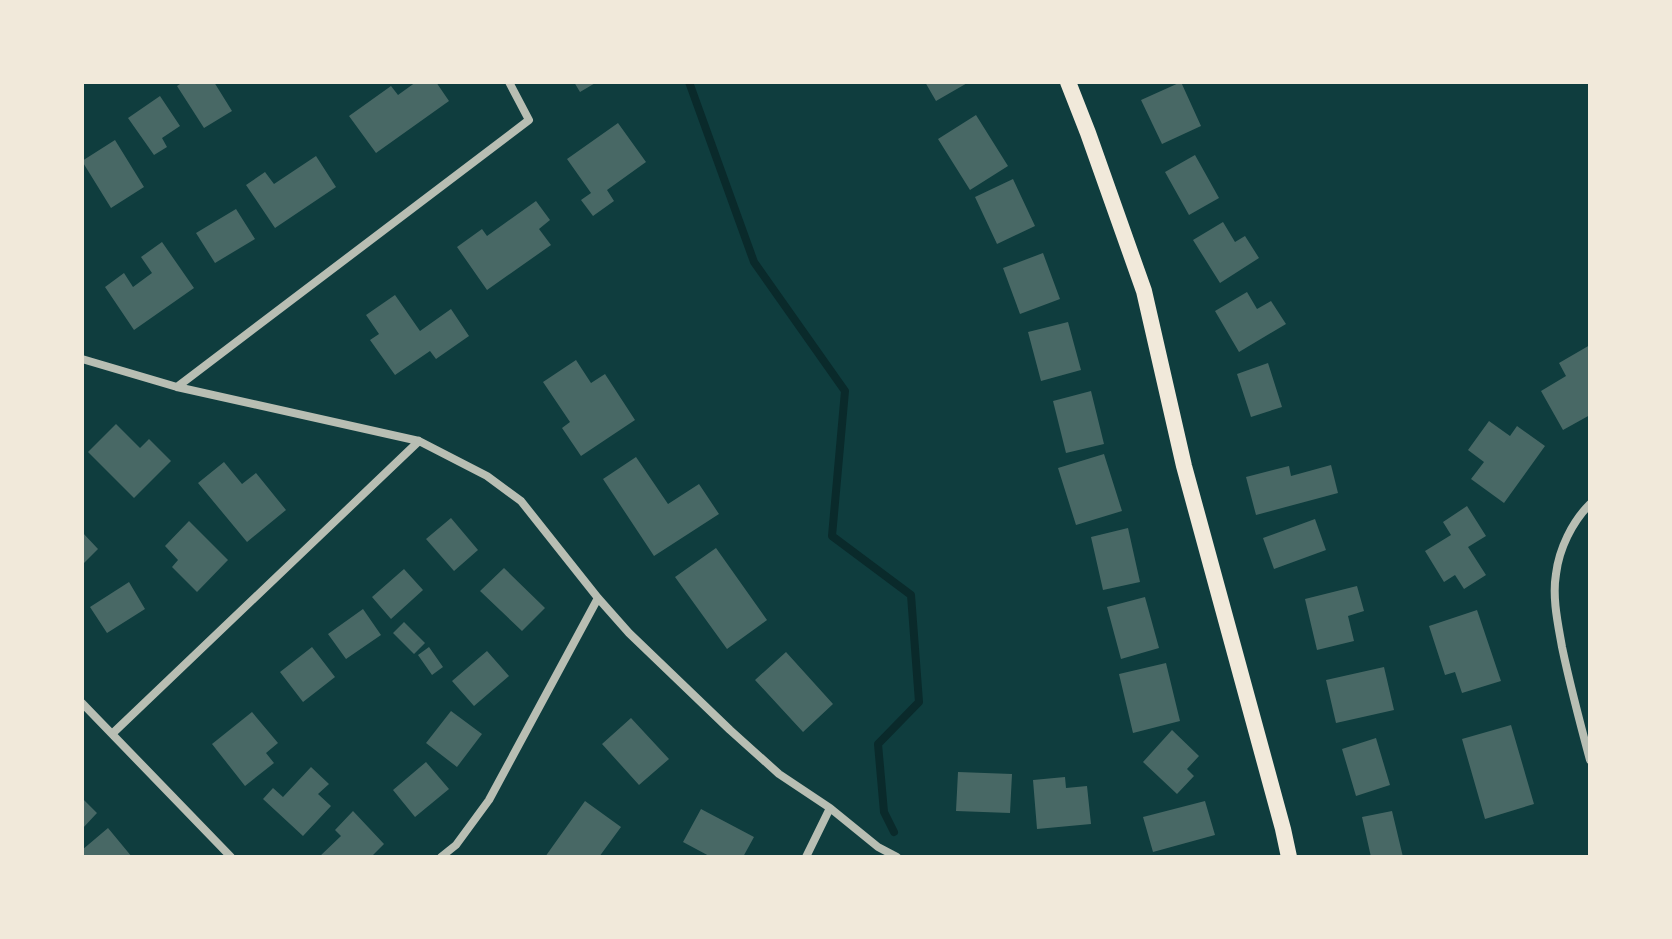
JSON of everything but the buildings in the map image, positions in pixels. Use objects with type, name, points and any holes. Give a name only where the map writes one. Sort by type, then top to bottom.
[{"type":"main road","points":[[1068,82],[1144,291],[1184,466],[1289,857]]},
{"type":"street","points":[[177,387],[529,120],[509,82]]},
{"type":"street","points":[[82,359],[177,387],[419,441],[487,476],[521,501],[629,633],[730,730],[779,774],[830,808],[878,847],[897,857]]},
{"type":"street","points":[[112,734],[419,441]]},
{"type":"street","points":[[1590,504],[1581,513],[1562,548],[1555,576],[1557,619],[1570,687],[1590,760]]},
{"type":"street","points":[[441,857],[456,845],[489,800],[598,598]]},
{"type":"street","points":[[82,703],[231,857]]},
{"type":"street","points":[[806,857],[830,808]]},
{"type":"waterway","points":[[689,82],[754,262],[845,391],[832,536],[911,595],[919,702],[878,744],[884,812],[894,832]]}]
